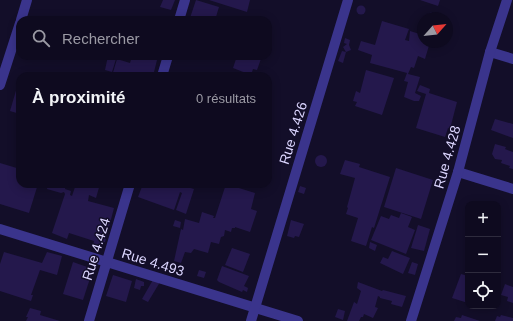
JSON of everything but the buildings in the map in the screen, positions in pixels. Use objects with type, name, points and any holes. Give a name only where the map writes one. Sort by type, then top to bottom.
[{"type":"street","points":[[22,16],[27,0]]},
{"type":"street","points":[[180,16],[185,0]]},
{"type":"street","name":"Rue 4.426","points":[[251,321],[348,0]]},
{"type":"street","name":"Rue 4.428","points":[[411,321],[458,172],[490,52],[507,0]]},
{"type":"street","points":[[0,85],[16,34]]},
{"type":"street","points":[[490,52],[513,59]]},
{"type":"street","points":[[163,72],[167,60]]},
{"type":"street","points":[[458,172],[513,189]]},
{"type":"street","name":"Rue 4.424","points":[[89,321],[129,188]]},
{"type":"street","name":"Rue 4.493","points":[[0,229],[298,321]]}]
